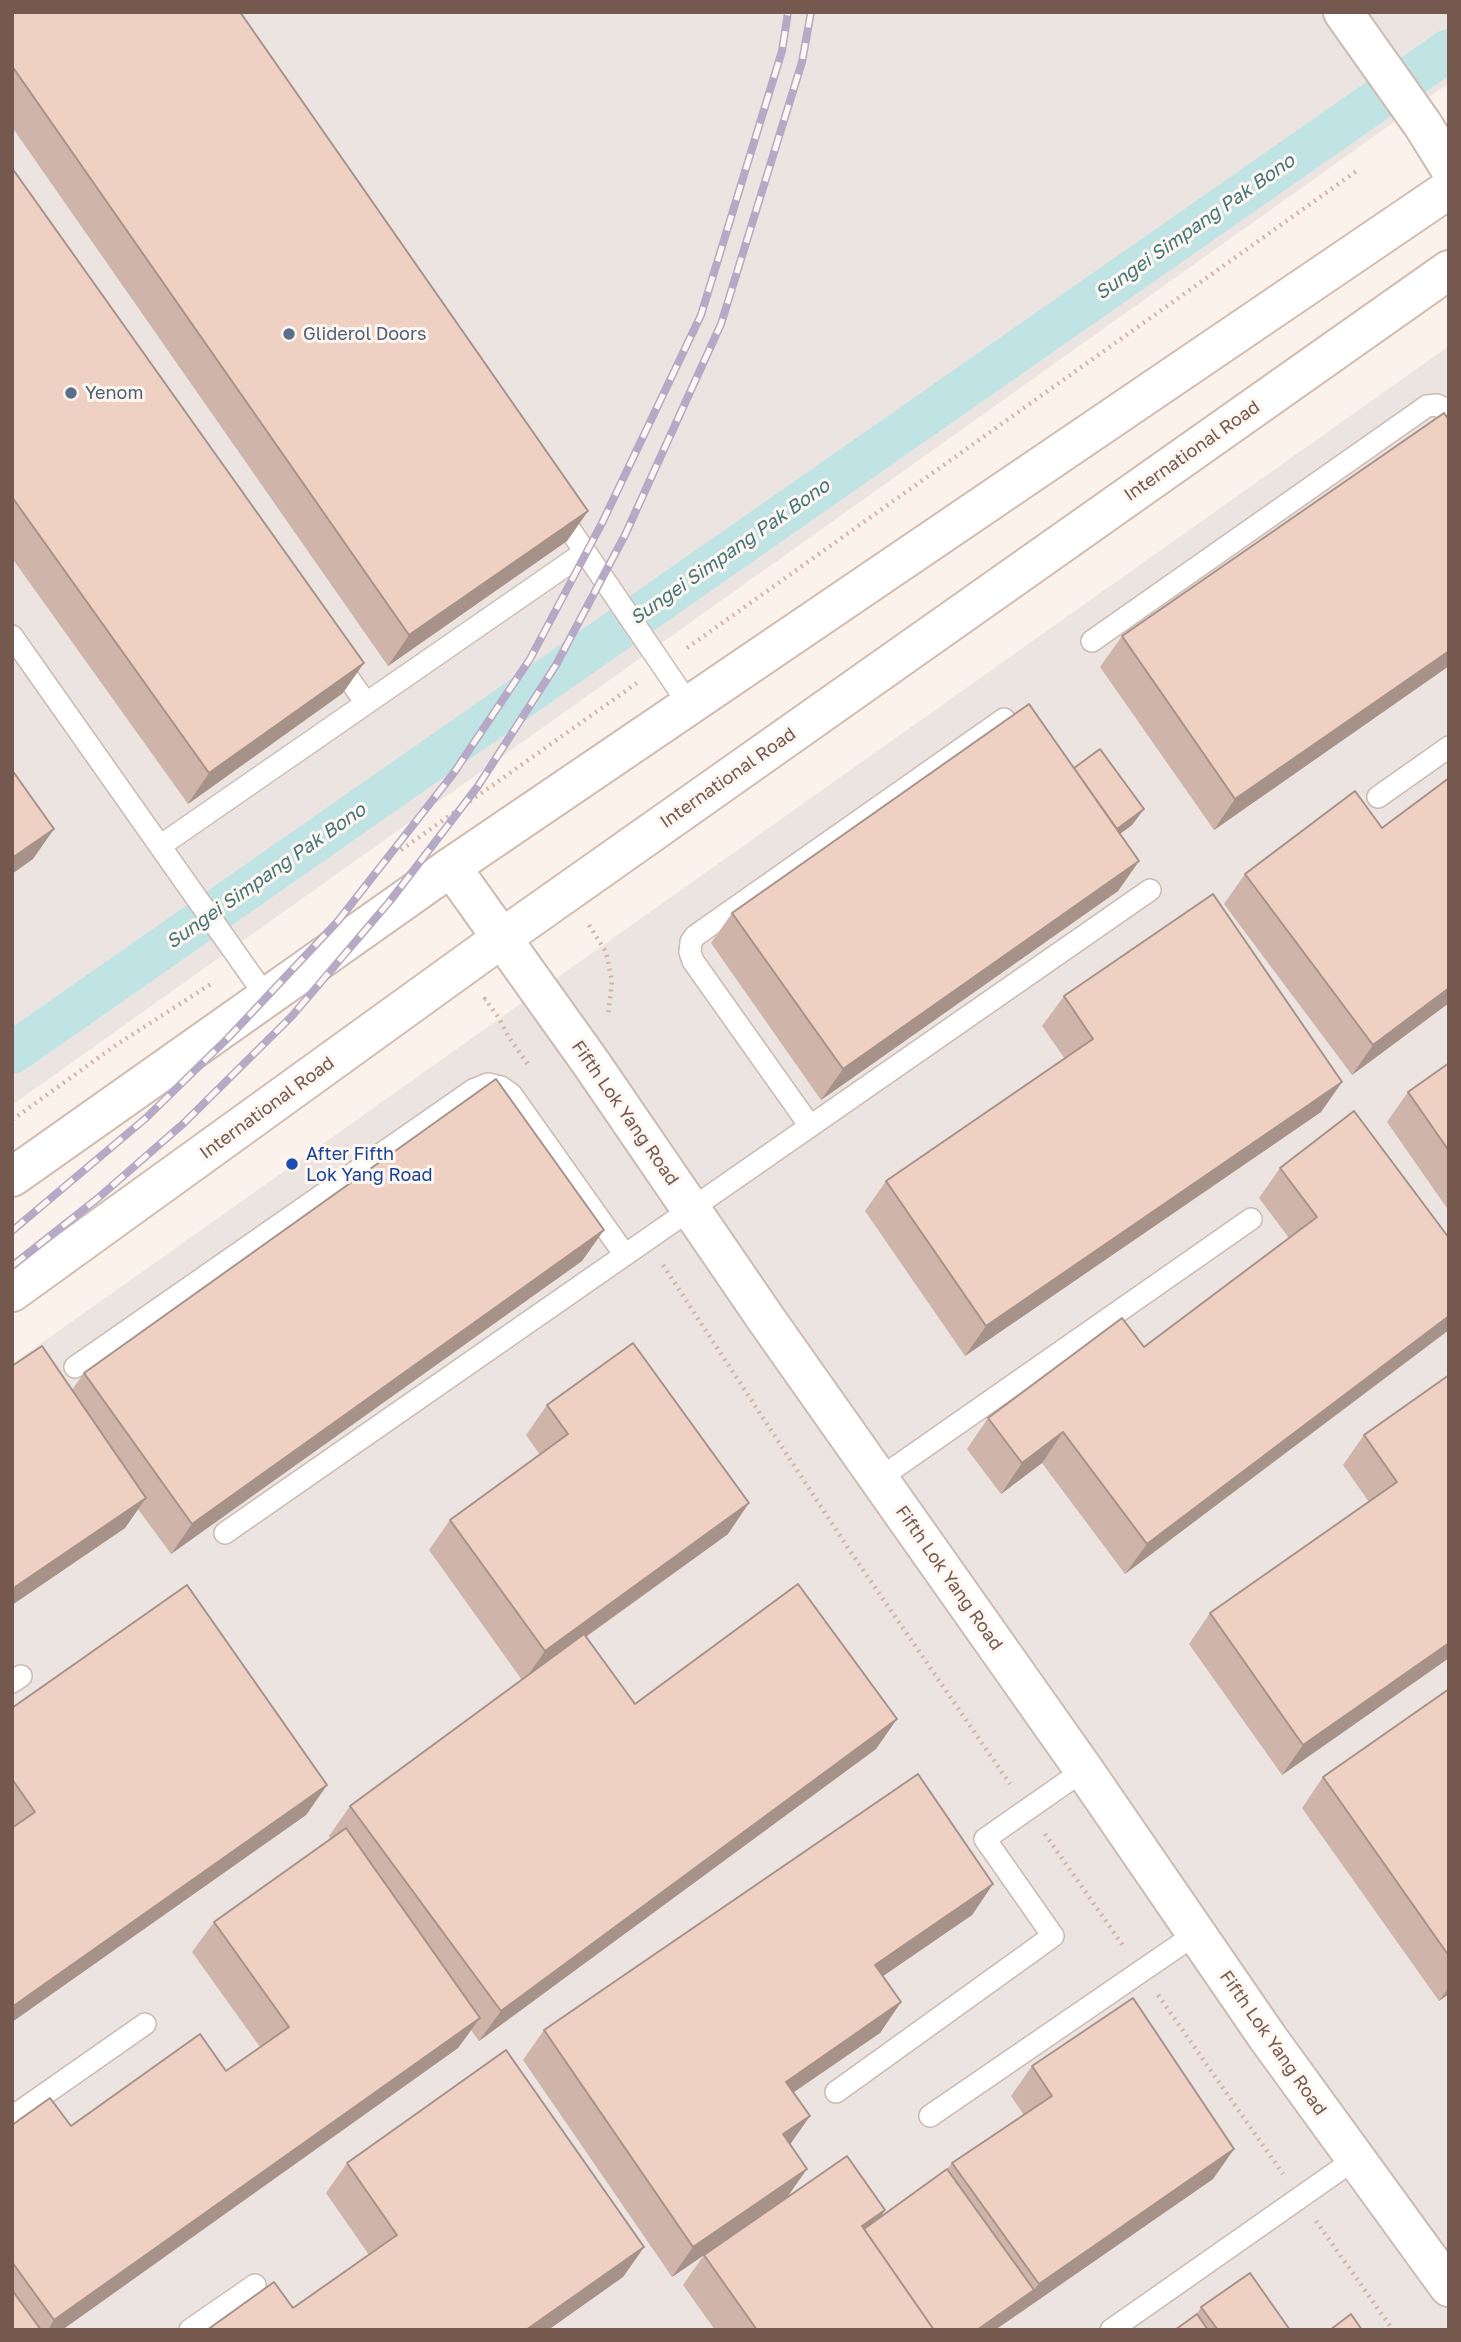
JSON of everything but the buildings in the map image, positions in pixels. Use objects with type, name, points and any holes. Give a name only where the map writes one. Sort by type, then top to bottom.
[{"type":"main road","points":[[1345,15],[1449,167]]},
{"type":"main road","points":[[12,1177],[451,867],[1449,189]]},
{"type":"main road","name":"International Road","points":[[12,1292],[502,938],[1449,270]]},
{"type":"main road","name":"Fifth Lok Yang Road","points":[[451,867],[1084,1770],[1268,2039],[1449,2287]]},
{"type":"lane","points":[[1092,641],[1427,406],[1437,405],[1449,411]]},
{"type":"lane","points":[[546,494],[690,706]]},
{"type":"lane","points":[[161,847],[586,553]]},
{"type":"lane","points":[[12,636],[267,998]]},
{"type":"lane","points":[[327,647],[366,703]]},
{"type":"lane","points":[[810,1126],[693,961],[691,943],[695,936],[1004,719]]},
{"type":"lane","points":[[1378,797],[1449,747]]},
{"type":"lane","points":[[225,1533],[1150,890]]},
{"type":"lane","points":[[75,1367],[473,1090],[488,1084],[501,1087],[511,1094],[625,1255]]},
{"type":"lane","points":[[880,1478],[1251,1219]]},
{"type":"lane","points":[[836,2092],[1053,1936],[985,1839],[1084,1770]]},
{"type":"lane","points":[[930,2116],[1197,1933]]},
{"type":"lane","points":[[12,2116],[145,2024]]},
{"type":"lane","points":[[1111,2330],[1356,2159]]},
{"type":"lane","points":[[190,2330],[255,2285]]},
{"type":"path","points":[[485,999],[531,1070]]},
{"type":"path","points":[[647,1240],[848,1548],[1393,2330]]},
{"type":"shaded area","points":[[12,12],[1449,12],[1449,83],[12,1105]]},
{"type":"shaded area","points":[[1449,346],[1449,2330],[12,2330],[12,1364]]},
{"type":"waterway","name":"Sungei Simpang Pak Bono","points":[[12,1053],[1449,50]]},
{"type":"railway","points":[[12,1231],[146,1118],[228,1038],[338,921],[453,774],[530,659],[602,523],[701,315],[782,51],[788,12]]},
{"type":"railway","points":[[12,1266],[97,1199],[184,1123],[292,1016],[390,901],[478,786],[556,665],[625,535],[721,324],[802,62],[811,12]]},
{"type":"place","name":"Gliderol Doors","points":[[289,334]]},
{"type":"place","name":"Yenom","points":[[71,393]]},
{"type":"place","name":"After Fifth Lok Yang Road","points":[[292,1164]]}]
